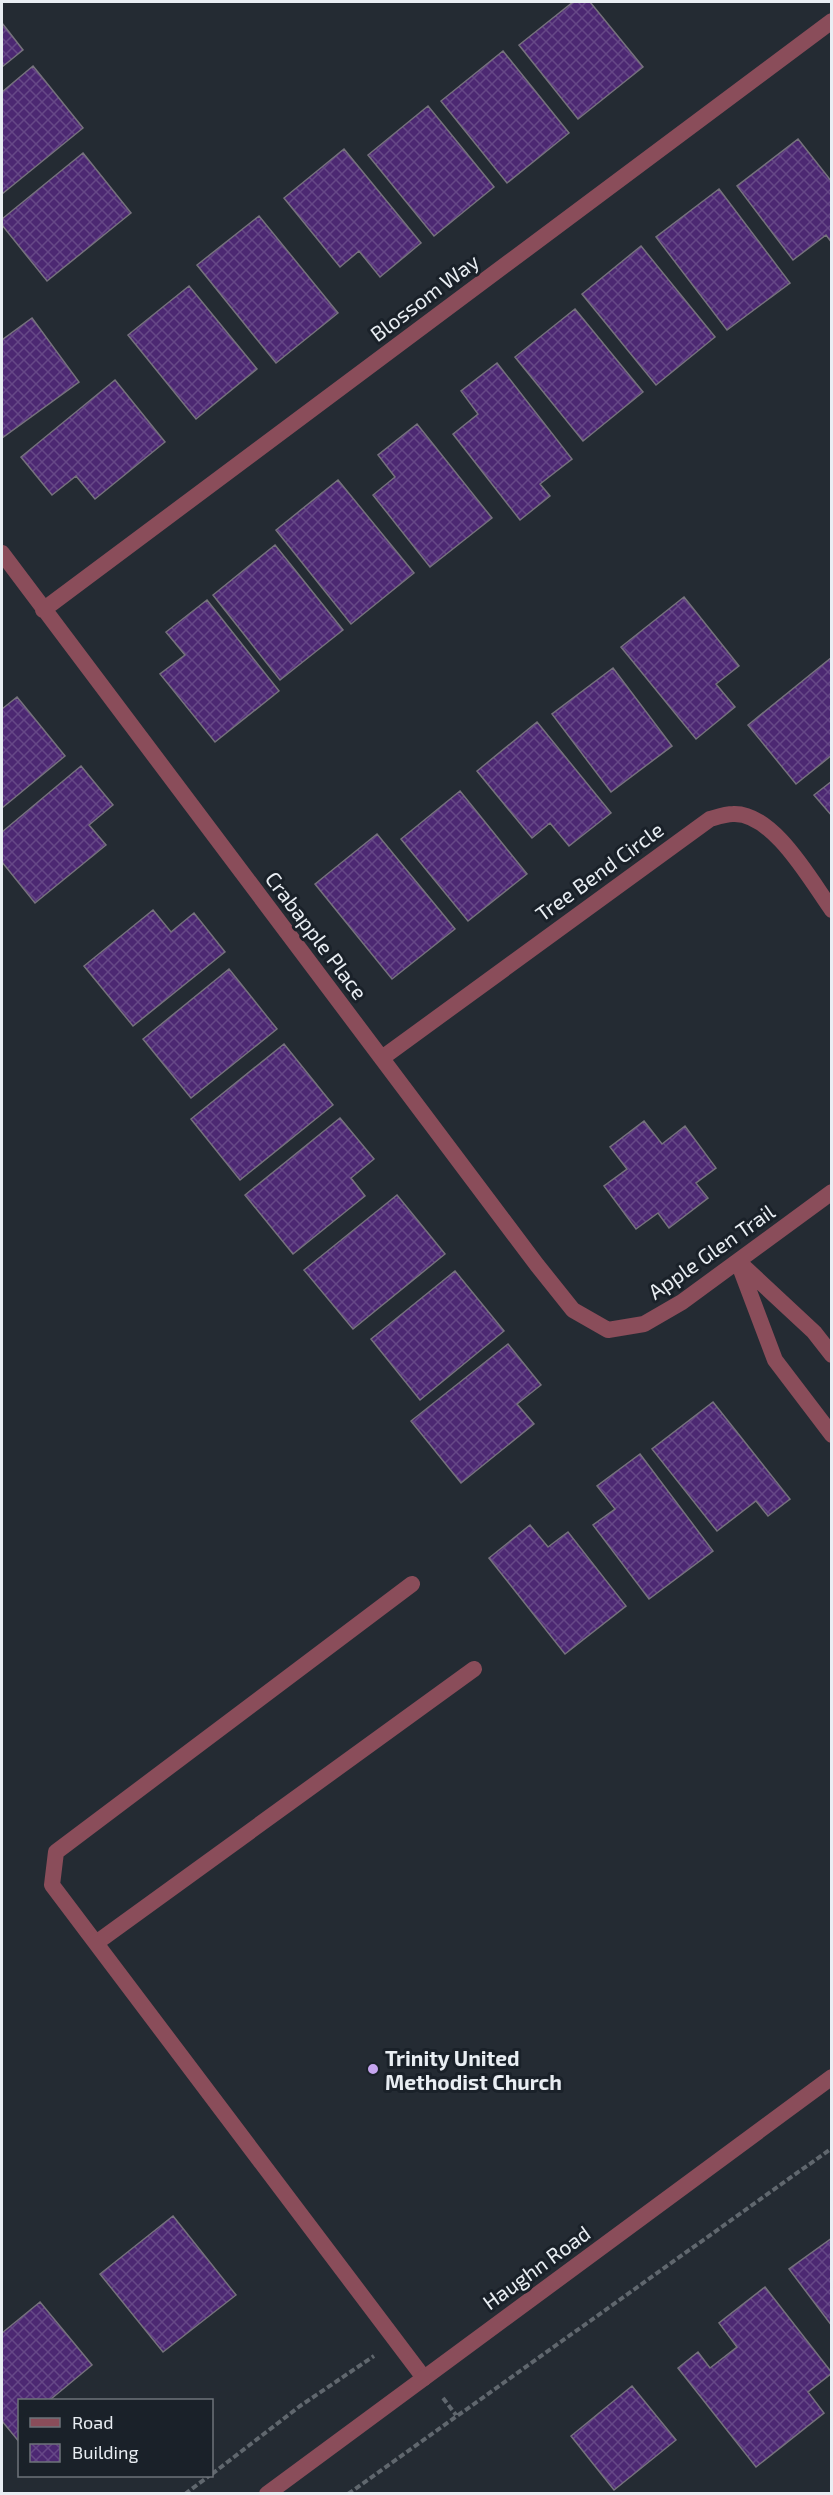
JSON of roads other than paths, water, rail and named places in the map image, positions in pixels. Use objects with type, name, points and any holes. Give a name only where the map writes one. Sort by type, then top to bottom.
[{"type":"street","name":"Blossom Way","points":[[43,610],[831,21]]},
{"type":"street","name":"Crabapple Place","points":[[2,554],[537,1265],[573,1310],[608,1330]]},
{"type":"street","name":"Tree Bend Circle","points":[[382,1058],[710,819],[735,814],[757,820],[786,845],[831,910]]},
{"type":"street","name":"Apple Glen Trail","points":[[608,1330],[644,1324],[682,1302],[831,1192]]},
{"type":"street","points":[[738,1262],[814,1332],[831,1355]]},
{"type":"street","points":[[738,1262],[775,1360],[831,1435]]},
{"type":"street","points":[[412,1584],[56,1852],[52,1885],[425,2377]]},
{"type":"street","points":[[96,1943],[474,1669]]},
{"type":"street","name":"Haughn Road","points":[[267,2493],[831,2077]]},
{"type":"place","name":"Trinity United Methodist Church","points":[[373,2069]]}]
